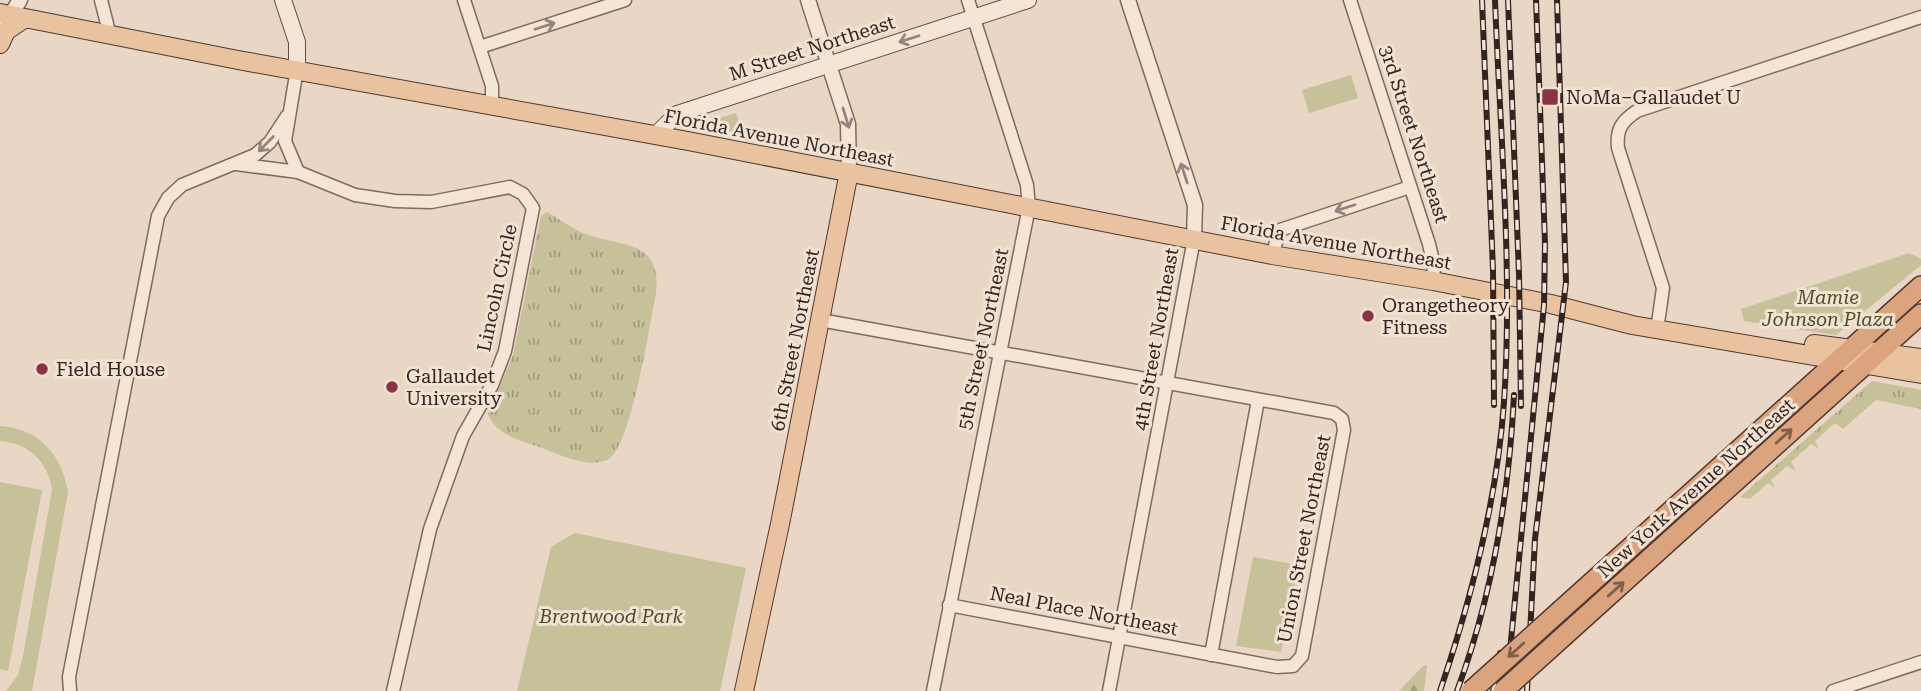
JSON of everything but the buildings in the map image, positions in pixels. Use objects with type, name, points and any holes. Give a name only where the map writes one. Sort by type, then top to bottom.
[{"type":"highway","name":"New York Avenue Northeast","points":[[1471,691],[1921,286]]},
{"type":"highway","name":"New York Avenue Northeast","points":[[1503,691],[1921,314]]},
{"type":"main road","points":[[284,0],[297,42],[297,69]]},
{"type":"main road","name":"M Street Northeast","points":[[656,135],[677,114],[1028,0]]},
{"type":"main road","name":"Florida Avenue Northeast","points":[[11,16],[656,135],[1272,255],[1433,281],[1658,324],[1844,354],[1871,358],[1921,358]]},
{"type":"main road","points":[[0,44],[11,16]]},
{"type":"main road","name":"6th Street Northeast","points":[[744,691],[849,172]]},
{"type":"main road","name":"Florida Avenue Northeast","points":[[1871,358],[1921,374]]},
{"type":"street","points":[[0,32],[20,0]]},
{"type":"street","points":[[102,0],[110,36]]},
{"type":"street","points":[[464,0],[492,86],[492,104]]},
{"type":"street","points":[[480,47],[625,0]]},
{"type":"street","name":"6th Street Northeast","points":[[808,0],[848,124],[849,172]]},
{"type":"street","name":"5th Street Northeast","points":[[933,691],[1029,207],[1027,185],[968,0]]},
{"type":"street","name":"4th Street Northeast","points":[[1109,691],[1194,239],[1196,209],[1128,0]]},
{"type":"street","name":"3rd Street Northeast","points":[[1350,0],[1434,265],[1433,281]]},
{"type":"street","points":[[1658,324],[1663,288],[1618,148],[1618,129],[1637,111],[1921,17]]},
{"type":"street","name":"Lincoln Circle","points":[[297,69],[287,116],[285,141],[298,172]]},
{"type":"street","name":"Lincoln Circle","points":[[70,691],[69,677],[158,216],[168,198],[182,184],[255,155],[270,142],[287,116]]},
{"type":"street","name":"Lincoln Circle","points":[[236,164],[298,172],[355,195],[395,201],[431,202],[510,187],[523,194],[533,208],[505,351],[492,385],[464,436],[430,528],[393,691]]},
{"type":"street","points":[[1272,255],[1280,230],[1410,187]]},
{"type":"street","points":[[820,320],[1258,400],[1211,655]]},
{"type":"street","name":"Union Street Northeast","points":[[1258,400],[1336,414],[1342,419],[1344,430],[1302,656],[1295,665]]},
{"type":"street","name":"Neal Place Northeast","points":[[950,605],[1279,668],[1295,665]]},
{"type":"street","points":[[1833,691],[1921,662]]},
{"type":"green space","points":[[1351,75],[1358,98],[1309,113],[1302,90]]},
{"type":"green space","points":[[736,113],[743,135],[699,124]]},
{"type":"green space","points":[[547,212],[581,232],[636,248],[652,263],[656,275],[656,293],[644,356],[624,434],[616,451],[607,460],[599,462],[575,460],[512,437],[498,428],[488,414],[513,355],[541,216]]},
{"type":"green space","name":"Mamie Johnson Plaza","points":[[1909,253],[1921,259],[1921,265],[1836,335],[1744,321],[1741,309]]},
{"type":"green space","points":[[1872,381],[1921,390],[1921,409],[1876,400],[1843,429],[1835,423],[1815,441],[1819,449],[1811,444],[1791,462],[1796,471],[1787,466],[1771,480],[1775,488],[1768,483],[1750,499],[1740,497]]},
{"type":"green space","points":[[0,426],[26,432],[46,446],[60,466],[68,492],[32,691],[6,691],[18,675],[23,656],[52,490],[46,471],[35,456],[20,446],[0,441]]},
{"type":"green space","points":[[0,482],[42,490],[8,671],[0,669]]},
{"type":"green space","name":"Brentwood Park","points":[[575,533],[746,568],[720,691],[517,691],[551,547]]},
{"type":"green space","points":[[1253,557],[1299,565],[1281,652],[1236,646]]},
{"type":"green space","points":[[1427,665],[1424,691],[1399,691],[1423,666]]},
{"type":"railway","points":[[1482,0],[1493,270],[1494,405]]},
{"type":"railway","points":[[1440,691],[1463,620],[1489,512],[1504,402],[1507,302],[1505,201],[1495,0]]},
{"type":"railway","points":[[1508,0],[1519,274],[1521,406]]},
{"type":"railway","points":[[1506,691],[1544,305],[1545,243],[1536,0]]},
{"type":"railway","points":[[1527,691],[1535,539],[1566,282],[1557,0]]},
{"type":"railway","points":[[1457,691],[1480,619],[1497,545],[1508,470],[1514,395]]},
{"type":"railway","points":[[1493,691],[1500,653]]},
{"type":"place","name":"NoMa–Gallaudet U","points":[[1550,97]]},
{"type":"place","name":"Orangetheory Fitness","points":[[1368,316]]},
{"type":"place","name":"Field House","points":[[42,369]]},
{"type":"place","name":"Gallaudet University","points":[[392,387]]}]
